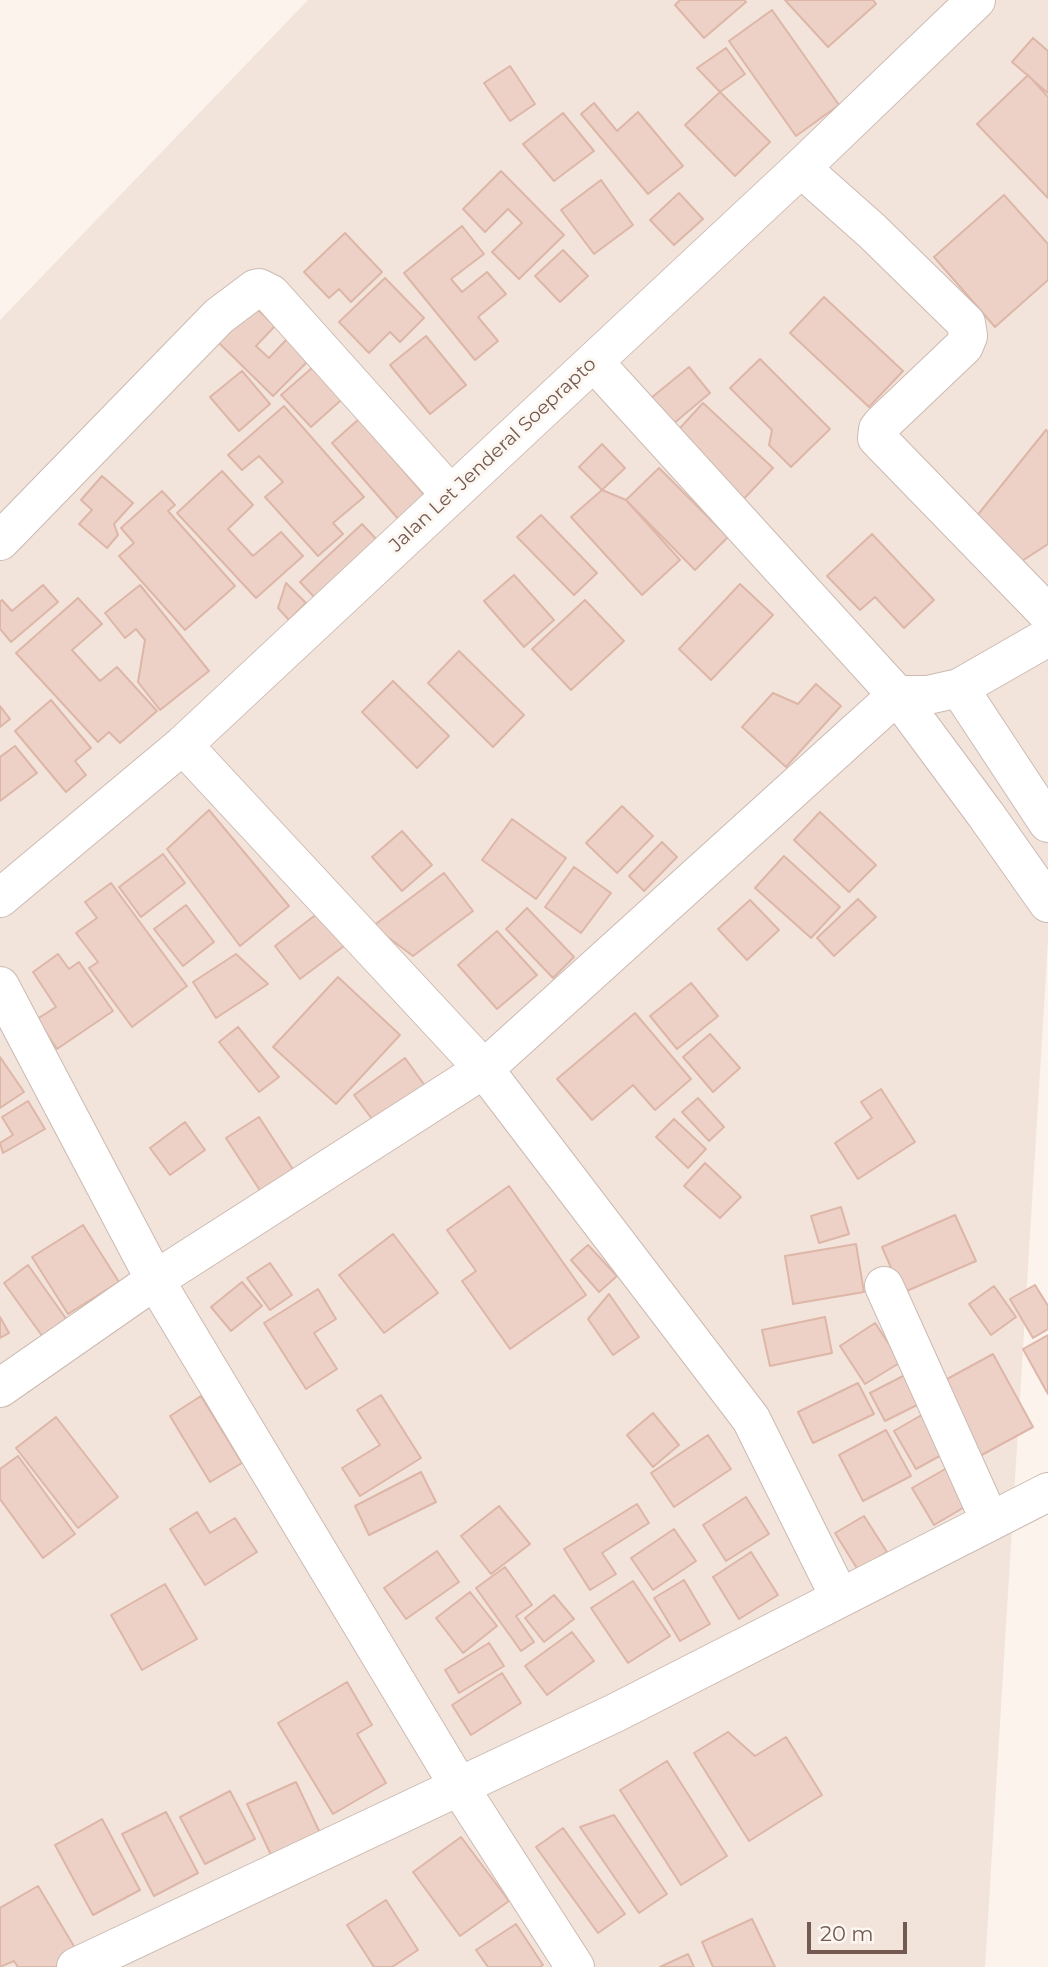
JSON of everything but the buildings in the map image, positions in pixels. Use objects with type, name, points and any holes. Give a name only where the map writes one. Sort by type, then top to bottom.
[{"type":"street","name":"Jalan Let Jenderal Soeprapto","points":[[2,893],[183,745],[801,168],[976,0]]},
{"type":"street","points":[[801,168],[872,231],[966,323],[968,336],[964,346],[880,426],[877,438],[1048,614]]},
{"type":"street","points":[[0,541],[219,316],[260,288],[271,295],[451,495]]},
{"type":"street","points":[[594,362],[897,695],[1048,903]]},
{"type":"street","points":[[0,1388],[155,1280],[484,1069],[897,695],[929,695],[959,688],[1048,637]]},
{"type":"street","points":[[959,688],[1046,816]]},
{"type":"street","points":[[183,745],[484,1069],[751,1419],[840,1598]]},
{"type":"street","points":[[0,986],[155,1280],[460,1788],[575,1967]]},
{"type":"street","points":[[884,1286],[990,1521]]},
{"type":"street","points":[[76,1967],[615,1713],[1048,1492]]},
{"type":"shaded area","points":[[308,0],[1048,0],[1048,941],[985,1967],[0,1967],[0,320]]}]
